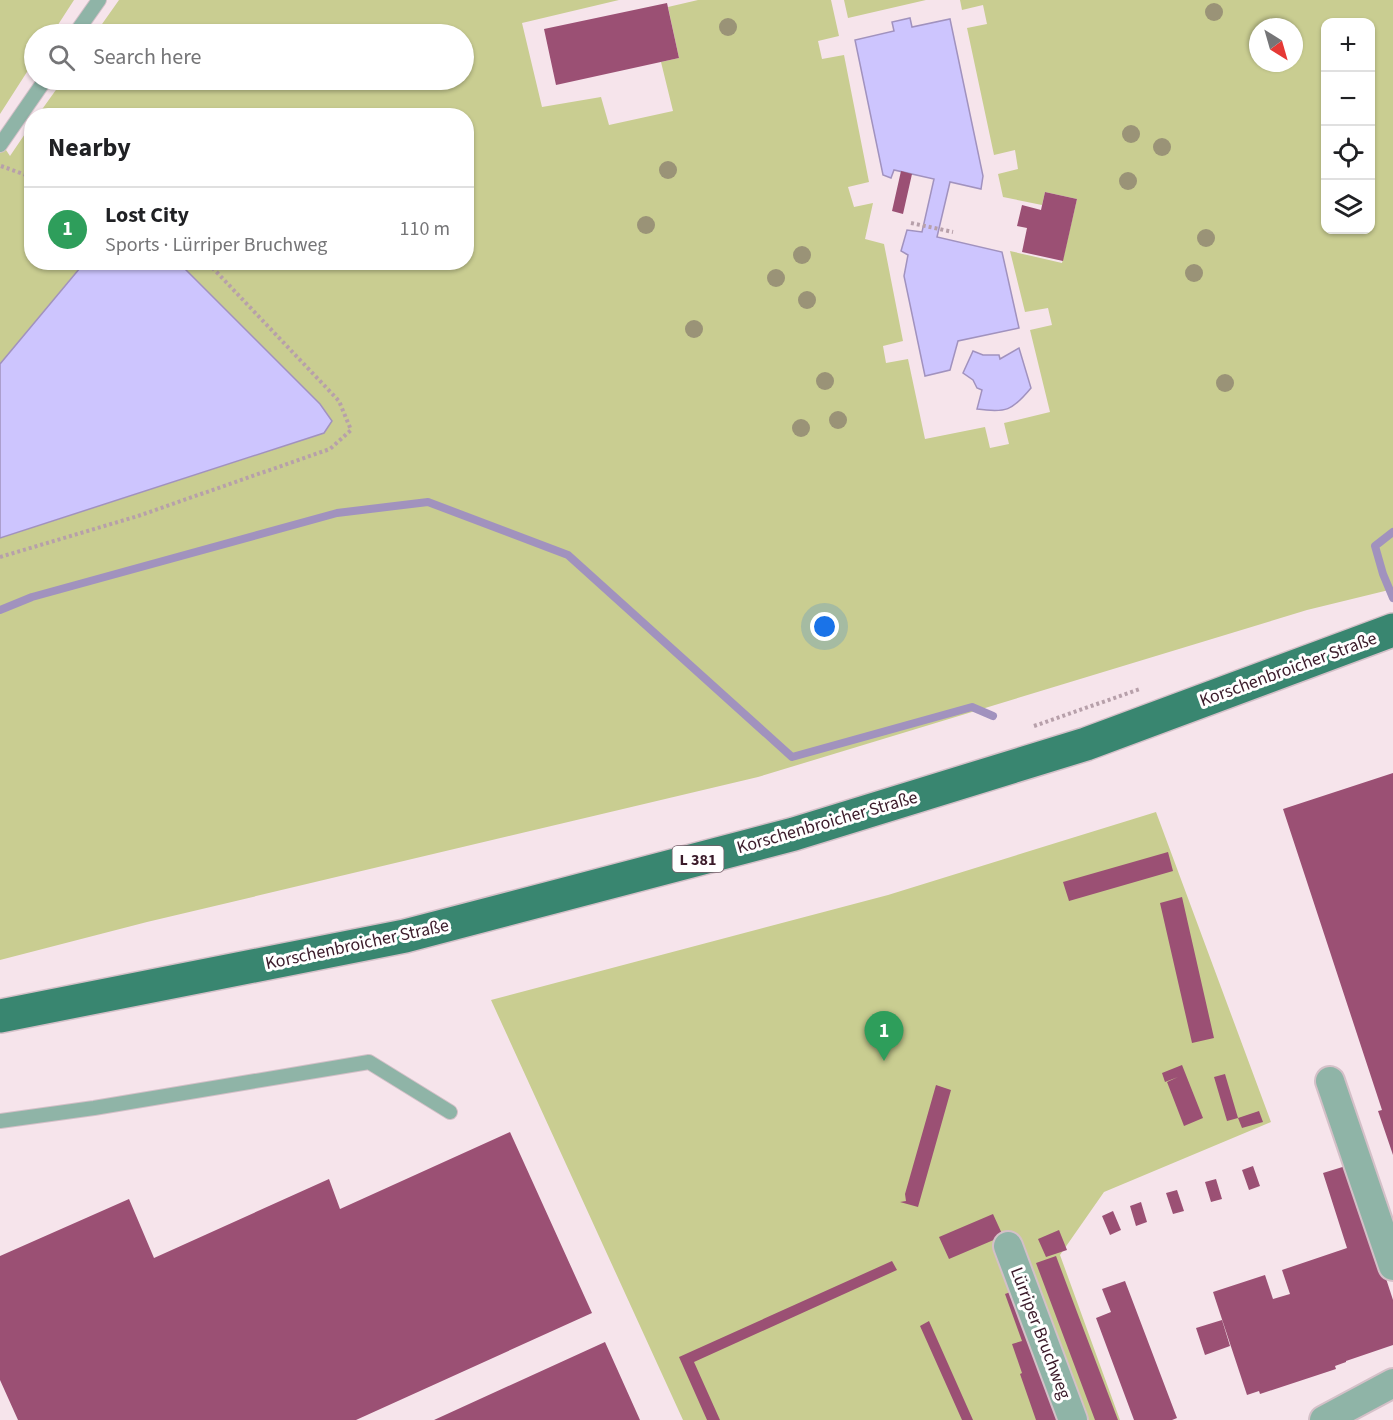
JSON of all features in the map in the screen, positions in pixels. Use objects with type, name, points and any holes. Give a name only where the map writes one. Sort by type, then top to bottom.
[{"type":"main road","name":"Korschenbroicher Straße","points":[[0,1016],[405,936],[794,834],[1086,744],[1385,633]]},
{"type":"street","points":[[1330,1081],[1393,1266]]},
{"type":"street","name":"Lürriper Bruchweg","points":[[1008,1246],[1074,1420]]},
{"type":"street","points":[[1324,1420],[1393,1383]]},
{"type":"lane","points":[[82,24],[99,0]]},
{"type":"lane","points":[[26,108],[38,90]]},
{"type":"lane","points":[[0,145],[24,110]]},
{"type":"lane","points":[[0,1121],[94,1108],[369,1062],[450,1112]]},
{"type":"path","points":[[0,166],[24,174]]},
{"type":"path","points":[[911,223],[953,232]]},
{"type":"path","points":[[0,557],[138,516],[330,449],[351,430],[339,401],[215,270]]},
{"type":"path","points":[[1029,728],[1140,689]]},
{"type":"green space","points":[[0,0],[74,0],[58,24],[24,24],[24,77],[0,114]]},
{"type":"green space","points":[[119,0],[619,0],[522,23],[542,107],[601,97],[609,125],[673,111],[661,62],[679,58],[668,7],[698,0],[831,0],[839,36],[818,41],[822,59],[844,55],[869,182],[848,187],[854,207],[873,203],[865,239],[884,244],[903,341],[883,346],[886,363],[908,359],[925,439],[985,427],[990,448],[1009,444],[1004,423],[1050,412],[1030,330],[1052,325],[1048,308],[1025,312],[1010,251],[1062,263],[1077,199],[1045,192],[1042,205],[1003,197],[998,174],[1018,169],[1015,150],[994,155],[967,28],[987,24],[983,5],[962,10],[960,0],[1393,0],[1393,589],[1307,610],[758,777],[147,922],[0,960],[0,538],[324,433],[332,421],[320,404],[186,270],[474,270],[474,108],[43,108],[56,90],[474,90],[474,24],[102,24]]},
{"type":"green space","points":[[844,0],[926,0],[848,18]]},
{"type":"green space","points":[[24,135],[24,270],[79,270],[0,364],[0,141],[10,156]]},
{"type":"green space","points":[[1156,812],[1271,1122],[1104,1192],[1060,1255],[1120,1420],[683,1420],[491,1000],[888,895]]},
{"type":"shaded area","points":[[910,18],[912,27],[950,19],[983,176],[981,189],[950,182],[937,237],[1002,252],[1019,328],[958,341],[950,370],[925,376],[904,276],[908,255],[901,251],[907,230],[922,232],[934,179],[894,170],[891,178],[883,175],[855,40],[894,31],[892,22]]},
{"type":"shaded area","points":[[78,270],[186,270],[320,404],[332,421],[324,433],[0,538],[0,364]]},
{"type":"shaded area","points":[[1019,348],[1031,388],[1019,402],[1008,409],[995,411],[977,409],[982,390],[977,388],[973,380],[963,373],[973,351],[983,355],[999,355],[1000,359]]},
{"type":"building","points":[[667,3],[679,58],[556,85],[544,29]]},
{"type":"building","points":[[901,171],[912,174],[903,214],[892,211]]},
{"type":"building","points":[[1045,192],[1077,199],[1063,261],[1022,252],[1027,228],[1017,226],[1022,205],[1041,210]]},
{"type":"building","points":[[1393,773],[1393,1155],[1378,1111],[1382,1110],[1283,809]]},
{"type":"building","points":[[1168,852],[1173,871],[1069,901],[1063,882]]},
{"type":"building","points":[[1182,897],[1214,1038],[1192,1043],[1160,903]]},
{"type":"building","points":[[1182,1065],[1203,1118],[1184,1126],[1167,1082],[1178,1077],[1165,1082],[1162,1073]]},
{"type":"building","points":[[1225,1074],[1238,1118],[1227,1121],[1214,1077]]},
{"type":"building","points":[[936,1085],[951,1090],[918,1207],[900,1202],[906,1201],[905,1194]]},
{"type":"building","points":[[1259,1111],[1263,1122],[1242,1128],[1238,1118]]},
{"type":"building","points":[[510,1132],[592,1313],[356,1420],[18,1420],[0,1380],[0,1256],[129,1199],[154,1258],[329,1179],[340,1209]]},
{"type":"building","points":[[1349,1165],[1393,1300],[1393,1345],[1346,1361],[1335,1366],[1336,1369],[1260,1394],[1259,1391],[1247,1395],[1213,1292],[1265,1275],[1273,1299],[1290,1294],[1282,1270],[1347,1248],[1323,1173]]},
{"type":"building","points":[[1253,1166],[1260,1186],[1249,1190],[1242,1170]]},
{"type":"building","points":[[1216,1179],[1222,1199],[1211,1202],[1205,1182]]},
{"type":"building","points":[[1177,1190],[1184,1211],[1173,1214],[1166,1193]]},
{"type":"building","points":[[1141,1202],[1147,1222],[1136,1226],[1130,1206]]},
{"type":"building","points":[[1113,1211],[1121,1230],[1110,1235],[1102,1216]]},
{"type":"building","points":[[993,1214],[1003,1236],[949,1259],[939,1237]]},
{"type":"building","points":[[1059,1230],[1067,1250],[1046,1257],[1038,1239]]},
{"type":"building","points":[[1056,1256],[1118,1420],[1095,1420],[1036,1263]]},
{"type":"building","points":[[892,1261],[897,1270],[694,1362],[720,1420],[707,1420],[679,1357]]},
{"type":"building","points":[[1125,1281],[1177,1418],[1172,1420],[1134,1420],[1096,1318],[1111,1312],[1102,1289]]},
{"type":"building","points":[[1013,1291],[1061,1420],[1036,1420],[1012,1344],[1022,1341],[1005,1294]]},
{"type":"building","points":[[1222,1320],[1230,1346],[1205,1355],[1196,1328]]},
{"type":"building","points":[[929,1321],[973,1420],[962,1420],[920,1326]]},
{"type":"building","points":[[605,1342],[640,1420],[434,1420]]},
{"type":"waterway","points":[[0,610],[32,597],[337,513],[428,502],[568,555],[792,757],[972,707],[993,716]]},
{"type":"waterway","points":[[1393,532],[1375,546],[1393,598]]},
{"type":"place","name":"Lost City","points":[[884,1061]]}]
